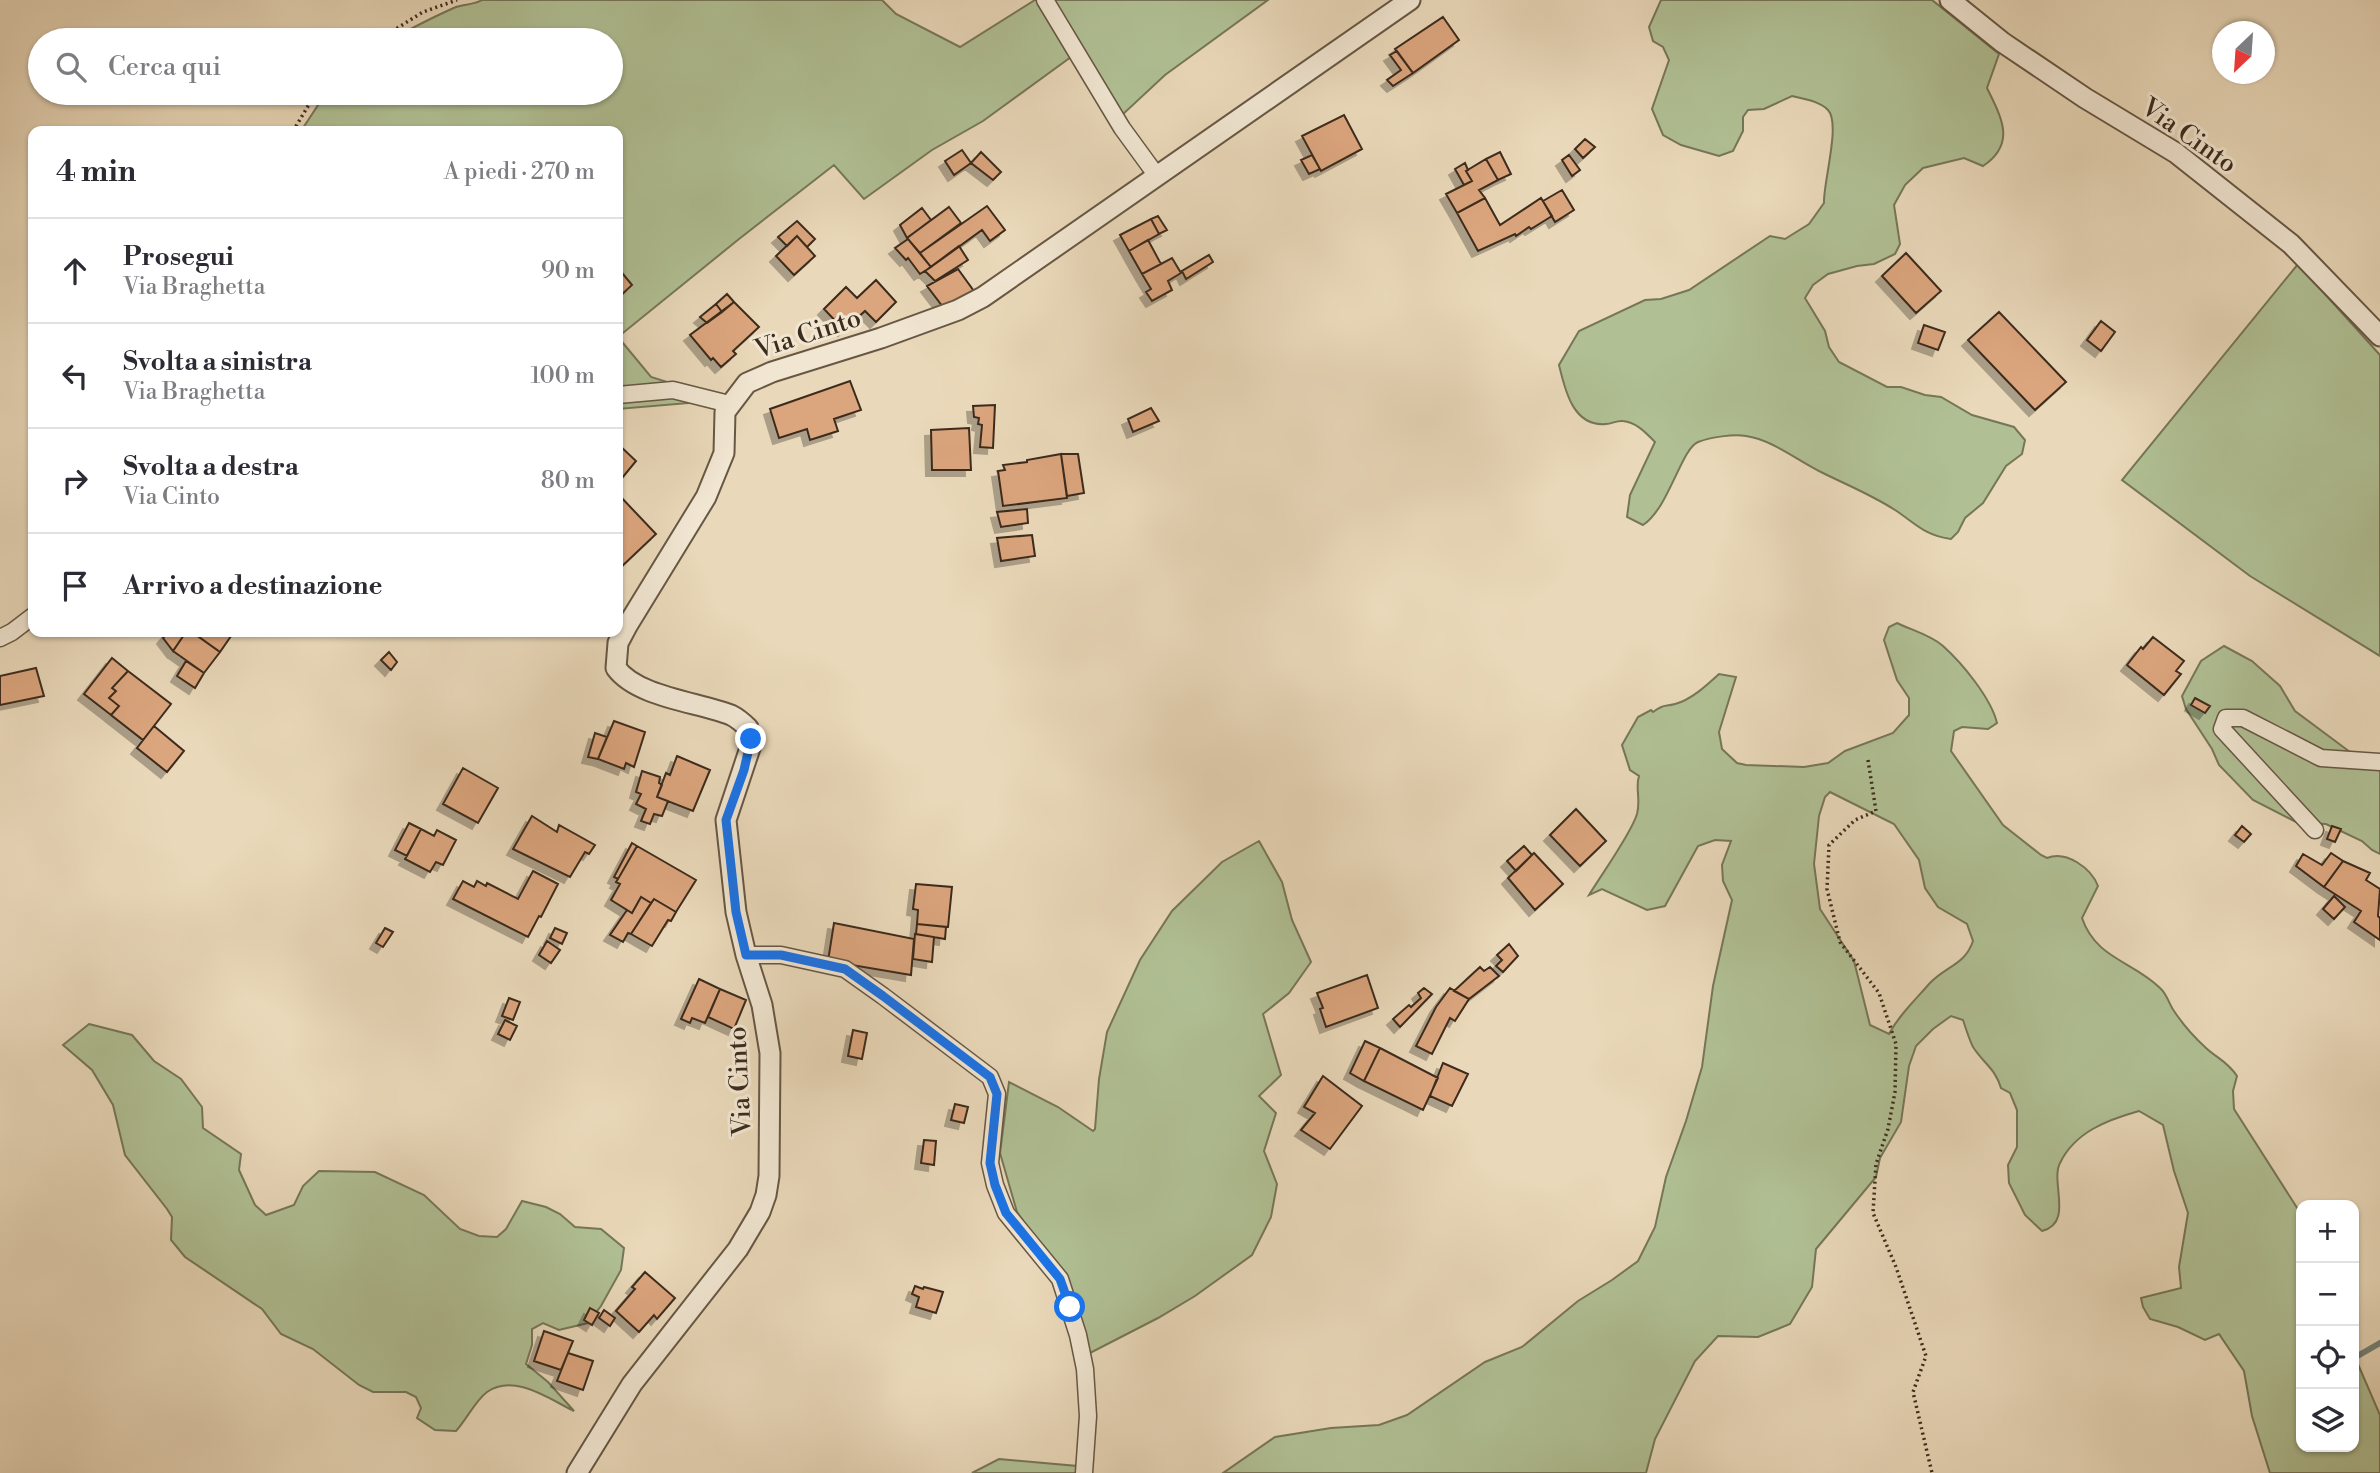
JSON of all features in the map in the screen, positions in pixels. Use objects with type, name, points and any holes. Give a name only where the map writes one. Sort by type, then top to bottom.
[{"type":"street","points":[[1045,0],[1122,128],[1157,176]]},
{"type":"street","name":"Via Cinto","points":[[623,634],[706,497],[724,453],[725,412],[747,383],[772,372],[881,338],[983,297],[1410,0]]},
{"type":"street","name":"Via Cinto","points":[[1950,0],[2002,42],[2085,98],[2176,153],[2291,244],[2380,336]]},
{"type":"street","points":[[623,395],[673,390],[729,404]]},
{"type":"street","points":[[0,638],[28,620]]},
{"type":"street","name":"Via Cinto","points":[[577,1473],[632,1384],[744,1239],[760,1212],[766,1195],[769,1167],[770,1053],[762,1005],[736,912],[726,820],[751,745],[748,728],[733,716],[661,694],[623,677],[616,668],[618,643],[621,637]]},
{"type":"street","points":[[2315,830],[2222,729],[2226,718],[2243,718],[2321,758],[2380,762]]},
{"type":"street","points":[[746,955],[781,955],[845,969],[990,1077],[997,1094],[990,1163],[995,1185],[1006,1213],[1060,1279],[1078,1335],[1085,1369],[1087,1416],[1084,1473]]},
{"type":"path","points":[[397,28],[423,12],[457,0]]},
{"type":"path","points":[[296,126],[309,105]]},
{"type":"path","points":[[1868,760],[1876,811],[1854,820],[1829,845],[1826,889],[1840,942],[1879,993],[1896,1044],[1895,1092],[1888,1129],[1876,1164],[1873,1213],[1896,1267],[1926,1356],[1913,1392],[1932,1473]]},
{"type":"green space","points":[[482,0],[882,0],[896,14],[960,47],[1035,0],[1268,0],[1165,75],[1121,116],[1082,49],[983,121],[932,150],[864,199],[834,165],[623,333],[623,126],[304,126],[318,105],[623,105],[623,28],[413,28],[456,7]]},
{"type":"green space","points":[[1661,0],[1932,0],[1999,54],[1987,88],[2003,129],[2003,139],[1994,157],[1983,166],[1964,158],[1923,168],[1905,185],[1894,205],[1900,244],[1895,254],[1874,264],[1828,274],[1813,285],[1805,298],[1825,331],[1829,347],[1839,362],[1887,387],[1901,387],[1941,397],[1972,415],[2014,427],[2025,440],[2022,454],[2006,466],[1983,503],[1965,518],[1951,539],[1927,532],[1895,510],[1776,446],[1741,435],[1698,442],[1686,456],[1652,517],[1643,525],[1627,517],[1630,495],[1655,442],[1632,423],[1619,421],[1606,424],[1586,420],[1572,405],[1559,365],[1579,331],[1645,300],[1661,299],[1689,290],[1770,236],[1785,239],[1809,224],[1824,203],[1833,128],[1832,117],[1825,107],[1792,96],[1764,109],[1748,110],[1743,117],[1743,131],[1733,151],[1719,156],[1681,145],[1663,135],[1652,109],[1669,60],[1663,47],[1653,41],[1649,27]]},
{"type":"green space","points":[[2298,264],[2380,355],[2380,656],[2250,576],[2122,480]]},
{"type":"green space","points":[[623,343],[651,377],[724,400],[623,409]]},
{"type":"green space","points":[[1897,623],[1927,636],[1951,653],[1975,681],[1989,703],[1997,723],[1988,729],[1962,727],[1954,731],[1951,751],[2003,825],[2041,855],[2047,858],[2062,856],[2077,862],[2090,873],[2098,886],[2082,918],[2088,932],[2106,951],[2160,988],[2189,1030],[2237,1076],[2233,1091],[2234,1109],[2296,1206],[2296,1452],[2359,1452],[2359,1367],[2380,1415],[2380,1473],[2270,1473],[2252,1416],[2244,1371],[2219,1334],[2205,1340],[2178,1327],[2150,1319],[2141,1298],[2181,1288],[2179,1267],[2188,1213],[2163,1125],[2139,1111],[2115,1119],[2083,1135],[2066,1152],[2060,1163],[2057,1181],[2059,1211],[2052,1227],[2042,1231],[2025,1215],[2009,1183],[2008,1165],[2017,1147],[2017,1110],[2010,1093],[2001,1088],[1999,1081],[1973,1047],[1963,1020],[1951,1016],[1916,1046],[1909,1066],[1901,1122],[1880,1158],[1876,1177],[1816,1249],[1812,1287],[1790,1324],[1758,1337],[1718,1336],[1695,1361],[1655,1439],[1646,1473],[1223,1473],[1275,1437],[1331,1428],[1379,1425],[1407,1415],[1485,1362],[1522,1347],[1578,1301],[1638,1261],[1655,1227],[1666,1177],[1702,1067],[1713,986],[1732,900],[1723,881],[1722,865],[1731,841],[1715,840],[1698,846],[1665,906],[1647,910],[1602,889],[1589,895],[1637,814],[1639,776],[1630,770],[1622,745],[1638,717],[1687,699],[1719,674],[1736,677],[1719,732],[1722,749],[1737,763],[1804,767],[1828,763],[1845,751],[1893,733],[1909,715],[1909,698],[1897,680],[1884,640],[1889,627]],"holes":[[[1830,792],[1894,824],[1919,860],[1925,888],[1938,907],[1967,924],[1973,941],[1965,955],[1936,977],[1914,1001],[1889,1034],[1870,1025],[1854,961],[1820,909],[1814,864],[1819,816],[1825,797]]]},
{"type":"green space","points":[[2224,646],[2252,661],[2280,686],[2295,711],[2350,752],[2380,767],[2380,854],[2362,841],[2326,824],[2298,823],[2253,800],[2219,765],[2186,709],[2182,696],[2201,661]]},
{"type":"green space","points":[[1259,841],[1282,882],[1292,920],[1311,962],[1289,993],[1263,1014],[1281,1075],[1259,1096],[1276,1113],[1264,1151],[1277,1184],[1271,1217],[1252,1255],[1195,1296],[1090,1353],[1070,1288],[1017,1212],[1000,1153],[1009,1082],[1058,1107],[1093,1131],[1107,1032],[1140,960],[1172,911],[1222,862]]},
{"type":"green space","points":[[89,1024],[132,1035],[154,1061],[181,1079],[202,1107],[203,1128],[241,1154],[239,1170],[255,1205],[266,1215],[294,1205],[303,1186],[319,1171],[375,1172],[424,1195],[460,1229],[479,1236],[497,1237],[506,1229],[522,1201],[546,1207],[560,1214],[575,1227],[601,1229],[624,1248],[621,1270],[601,1306],[588,1323],[559,1330],[543,1323],[532,1329],[532,1345],[526,1364],[548,1382],[574,1411],[531,1390],[508,1385],[487,1392],[456,1431],[435,1430],[417,1418],[421,1408],[416,1397],[406,1392],[373,1392],[359,1385],[313,1349],[281,1334],[262,1309],[185,1257],[171,1240],[172,1217],[125,1155],[113,1105],[92,1070],[63,1045]]},
{"type":"green space","points":[[999,1459],[1077,1466],[1076,1473],[972,1473]]},
{"type":"building","points":[[1443,17],[1459,40],[1413,73],[1395,49]]},
{"type":"building","points":[[1397,51],[1413,73],[1393,86],[1387,80],[1401,70],[1390,55]]},
{"type":"building","points":[[1344,115],[1362,149],[1321,171],[1302,136]]},
{"type":"building","points":[[1585,139],[1595,147],[1583,158],[1575,149]]},
{"type":"building","points":[[962,150],[971,163],[954,175],[945,161]]},
{"type":"building","points":[[981,152],[1001,172],[993,180],[971,163]]},
{"type":"building","points":[[1500,152],[1511,174],[1498,180],[1486,159]]},
{"type":"building","points":[[1312,155],[1320,169],[1309,174],[1301,160]]},
{"type":"building","points":[[1569,155],[1580,170],[1572,176],[1562,160]]},
{"type":"building","points":[[1486,159],[1498,180],[1479,190],[1485,198],[1457,213],[1446,194],[1472,181],[1466,171]]},
{"type":"building","points":[[1465,163],[1472,181],[1464,185],[1455,169]]},
{"type":"building","points":[[1562,190],[1574,210],[1555,222],[1543,201]]},
{"type":"building","points":[[1485,198],[1500,225],[1541,198],[1552,216],[1531,229],[1529,227],[1516,236],[1515,234],[1478,251],[1457,213]]},
{"type":"building","points":[[987,206],[1005,230],[990,241],[982,230],[931,267],[920,253]]},
{"type":"building","points":[[949,207],[961,223],[920,253],[907,238]]},
{"type":"building","points":[[922,208],[931,220],[907,238],[900,225]]},
{"type":"building","points":[[1158,216],[1167,230],[1159,234],[1151,219]]},
{"type":"building","points":[[1151,219],[1159,234],[1129,251],[1120,235]]},
{"type":"building","points":[[797,221],[815,239],[807,247],[797,236],[787,246],[778,237]]},
{"type":"building","points":[[797,236],[815,256],[794,275],[776,256]]},
{"type":"building","points":[[908,239],[931,267],[920,274],[908,258],[906,260],[895,248]]},
{"type":"building","points":[[1148,240],[1161,264],[1142,274],[1129,251]]},
{"type":"building","points":[[959,246],[968,260],[935,281],[925,271]]},
{"type":"building","points":[[1906,253],[1941,291],[1916,313],[1882,276]]},
{"type":"building","points":[[1209,255],[1213,262],[1186,279],[1182,271]]},
{"type":"building","points":[[1172,258],[1181,273],[1168,281],[1172,290],[1152,301],[1146,292],[1151,289],[1142,274]]},
{"type":"building","points":[[958,269],[976,294],[946,311],[927,286]]},
{"type":"building","points":[[623,274],[632,285],[623,293]]},
{"type":"building","points":[[876,280],[896,302],[876,322],[865,311],[844,330],[824,309],[846,287],[857,298]]},
{"type":"building","points":[[727,294],[734,302],[722,312],[716,304]]},
{"type":"building","points":[[734,302],[759,327],[733,351],[736,354],[721,367],[713,358],[711,360],[690,335]]},
{"type":"building","points":[[716,304],[722,312],[707,323],[700,317]]},
{"type":"building","points":[[1999,312],[2066,382],[2035,410],[1968,340]]},
{"type":"building","points":[[2101,321],[2115,332],[2101,351],[2087,340]]},
{"type":"building","points":[[1924,325],[1945,332],[1938,350],[1918,343]]},
{"type":"building","points":[[850,381],[861,410],[834,419],[838,431],[810,440],[807,429],[779,438],[770,409]]},
{"type":"building","points":[[995,405],[993,448],[980,447],[982,425],[978,424],[979,418],[974,417],[973,406]]},
{"type":"building","points":[[1151,408],[1159,421],[1133,432],[1128,419]]},
{"type":"building","points":[[969,428],[971,470],[932,470],[931,430]]},
{"type":"building","points":[[623,449],[636,461],[623,477]]},
{"type":"building","points":[[1061,454],[1078,454],[1084,493],[1067,496]]},
{"type":"building","points":[[1061,454],[1067,498],[1003,506],[998,471],[1005,470],[1003,465]]},
{"type":"building","points":[[623,499],[656,534],[623,565]]},
{"type":"building","points":[[1027,509],[1028,523],[1001,527],[997,512]]},
{"type":"building","points":[[1032,535],[1035,556],[1001,561],[997,538]]},
{"type":"building","points":[[164,637],[183,637],[173,651]]},
{"type":"building","points":[[183,637],[199,637],[220,652],[204,673],[173,651]]},
{"type":"building","points":[[199,637],[230,637],[220,652]]},
{"type":"building","points":[[2153,637],[2184,661],[2176,671],[2181,674],[2164,695],[2127,665]]},
{"type":"building","points":[[389,652],[397,662],[391,670],[381,660]]},
{"type":"building","points":[[112,658],[128,671],[112,688],[116,691],[109,698],[119,706],[111,715],[84,694]]},
{"type":"building","points":[[186,661],[204,673],[195,688],[177,676]]},
{"type":"building","points":[[36,668],[44,696],[0,705],[0,676]]},
{"type":"building","points":[[128,671],[171,704],[143,740],[111,715],[119,706],[109,698],[116,691],[112,688]]},
{"type":"building","points":[[2195,698],[2210,706],[2205,713],[2191,705]]},
{"type":"building","points":[[614,721],[645,732],[634,767],[626,763],[624,769],[598,759]]},
{"type":"building","points":[[154,726],[184,751],[167,772],[137,748]]},
{"type":"building","points":[[595,733],[607,737],[598,759],[588,757]]},
{"type":"building","points":[[677,756],[710,770],[693,811],[657,797],[666,773],[670,775]]},
{"type":"building","points":[[463,768],[498,788],[478,823],[443,804]]},
{"type":"building","points":[[642,771],[660,777],[659,783],[662,785],[657,797],[668,801],[662,816],[654,814],[650,824],[641,821],[646,809],[636,804],[641,794],[636,792]]},
{"type":"building","points":[[1576,809],[1606,841],[1580,866],[1550,835]]},
{"type":"building","points":[[532,816],[557,832],[559,825],[595,845],[589,854],[585,852],[570,877],[513,849]]},
{"type":"building","points":[[409,823],[421,829],[407,856],[395,850]]},
{"type":"building","points":[[2242,826],[2251,834],[2244,842],[2235,835]]},
{"type":"building","points":[[2332,826],[2341,829],[2335,842],[2327,839]]},
{"type":"building","points":[[421,829],[434,836],[437,830],[456,840],[443,865],[436,862],[430,872],[405,859]]},
{"type":"building","points":[[632,843],[637,846],[618,879],[614,877]]},
{"type":"building","points":[[637,846],[696,880],[676,912],[654,899],[651,903],[641,897],[632,913],[611,900],[620,884],[616,882]]},
{"type":"building","points":[[1524,846],[1532,855],[1516,871],[1507,861]]},
{"type":"building","points":[[1534,853],[1563,884],[1535,910],[1508,878]]},
{"type":"building","points":[[2331,853],[2343,861],[2324,887],[2296,866],[2303,854],[2322,865]]},
{"type":"building","points":[[2343,861],[2370,873],[2366,880],[2380,889],[2380,940],[2354,922],[2361,911],[2324,887]]},
{"type":"building","points":[[533,871],[558,884],[528,937],[453,899],[463,881],[474,887],[477,881],[486,886],[487,883],[518,899]]},
{"type":"building","points":[[916,884],[952,887],[948,927],[917,924],[918,910],[913,909]]},
{"type":"building","points":[[2334,896],[2345,907],[2334,919],[2323,909]]},
{"type":"building","points":[[641,897],[651,903],[631,934],[628,933],[623,942],[610,935],[627,910],[632,913]]},
{"type":"building","points":[[654,899],[676,912],[652,946],[631,934]]},
{"type":"building","points":[[834,923],[914,939],[911,975],[828,961]]},
{"type":"building","points":[[917,924],[946,927],[945,939],[916,934]]},
{"type":"building","points":[[385,928],[393,932],[383,947],[376,943]]},
{"type":"building","points":[[555,928],[567,933],[562,944],[550,938]]},
{"type":"building","points":[[915,934],[934,937],[932,962],[913,959]]},
{"type":"building","points":[[547,941],[560,950],[551,963],[539,955]]},
{"type":"building","points":[[1509,944],[1518,956],[1503,972],[1496,966],[1502,960],[1497,955]]},
{"type":"building","points":[[1480,967],[1484,971],[1490,967],[1499,976],[1469,999],[1454,991]]},
{"type":"building","points":[[1367,975],[1378,1008],[1326,1027],[1317,993]]},
{"type":"building","points":[[699,979],[720,989],[705,1023],[692,1018],[690,1023],[681,1019]]},
{"type":"building","points":[[1424,988],[1432,994],[1400,1027],[1393,1019],[1421,998],[1418,993]]},
{"type":"building","points":[[1450,988],[1469,999],[1455,1021],[1450,1018],[1432,1054],[1416,1046],[1436,1007]]},
{"type":"building","points":[[720,989],[746,1000],[734,1029],[708,1017]]},
{"type":"building","points":[[509,998],[520,1002],[513,1020],[502,1016]]},
{"type":"building","points":[[505,1020],[517,1026],[510,1040],[498,1034]]},
{"type":"building","points":[[853,1030],[867,1033],[862,1059],[848,1056]]},
{"type":"building","points":[[1365,1041],[1380,1048],[1364,1081],[1350,1073]]},
{"type":"building","points":[[1380,1048],[1438,1078],[1423,1110],[1364,1081]]},
{"type":"building","points":[[1443,1063],[1468,1074],[1452,1106],[1430,1096]]},
{"type":"building","points":[[1323,1076],[1362,1106],[1330,1149],[1301,1130],[1315,1113],[1304,1107]]},
{"type":"building","points":[[955,1104],[968,1107],[964,1123],[951,1120]]},
{"type":"building","points":[[924,1140],[936,1141],[934,1165],[921,1163]]},
{"type":"building","points":[[645,1272],[675,1298],[657,1319],[654,1315],[639,1332],[616,1311],[635,1289],[632,1287]]},
{"type":"building","points":[[915,1286],[943,1292],[936,1313],[916,1307],[919,1297],[912,1294]]},
{"type":"building","points":[[590,1308],[599,1313],[592,1325],[584,1320]]},
{"type":"building","points":[[604,1310],[615,1318],[610,1326],[599,1318]]},
{"type":"building","points":[[544,1331],[573,1341],[561,1370],[534,1361]]},
{"type":"building","points":[[568,1353],[593,1361],[583,1390],[557,1381]]},
{"type":"waterway","points":[[2359,1355],[2380,1343]]},
{"type":"route","points":[[751,739],[744,770],[726,820],[736,912],[746,955],[781,955],[845,969],[990,1077],[997,1094],[990,1163],[995,1185],[1006,1213],[1060,1279],[1070,1307]]}]
